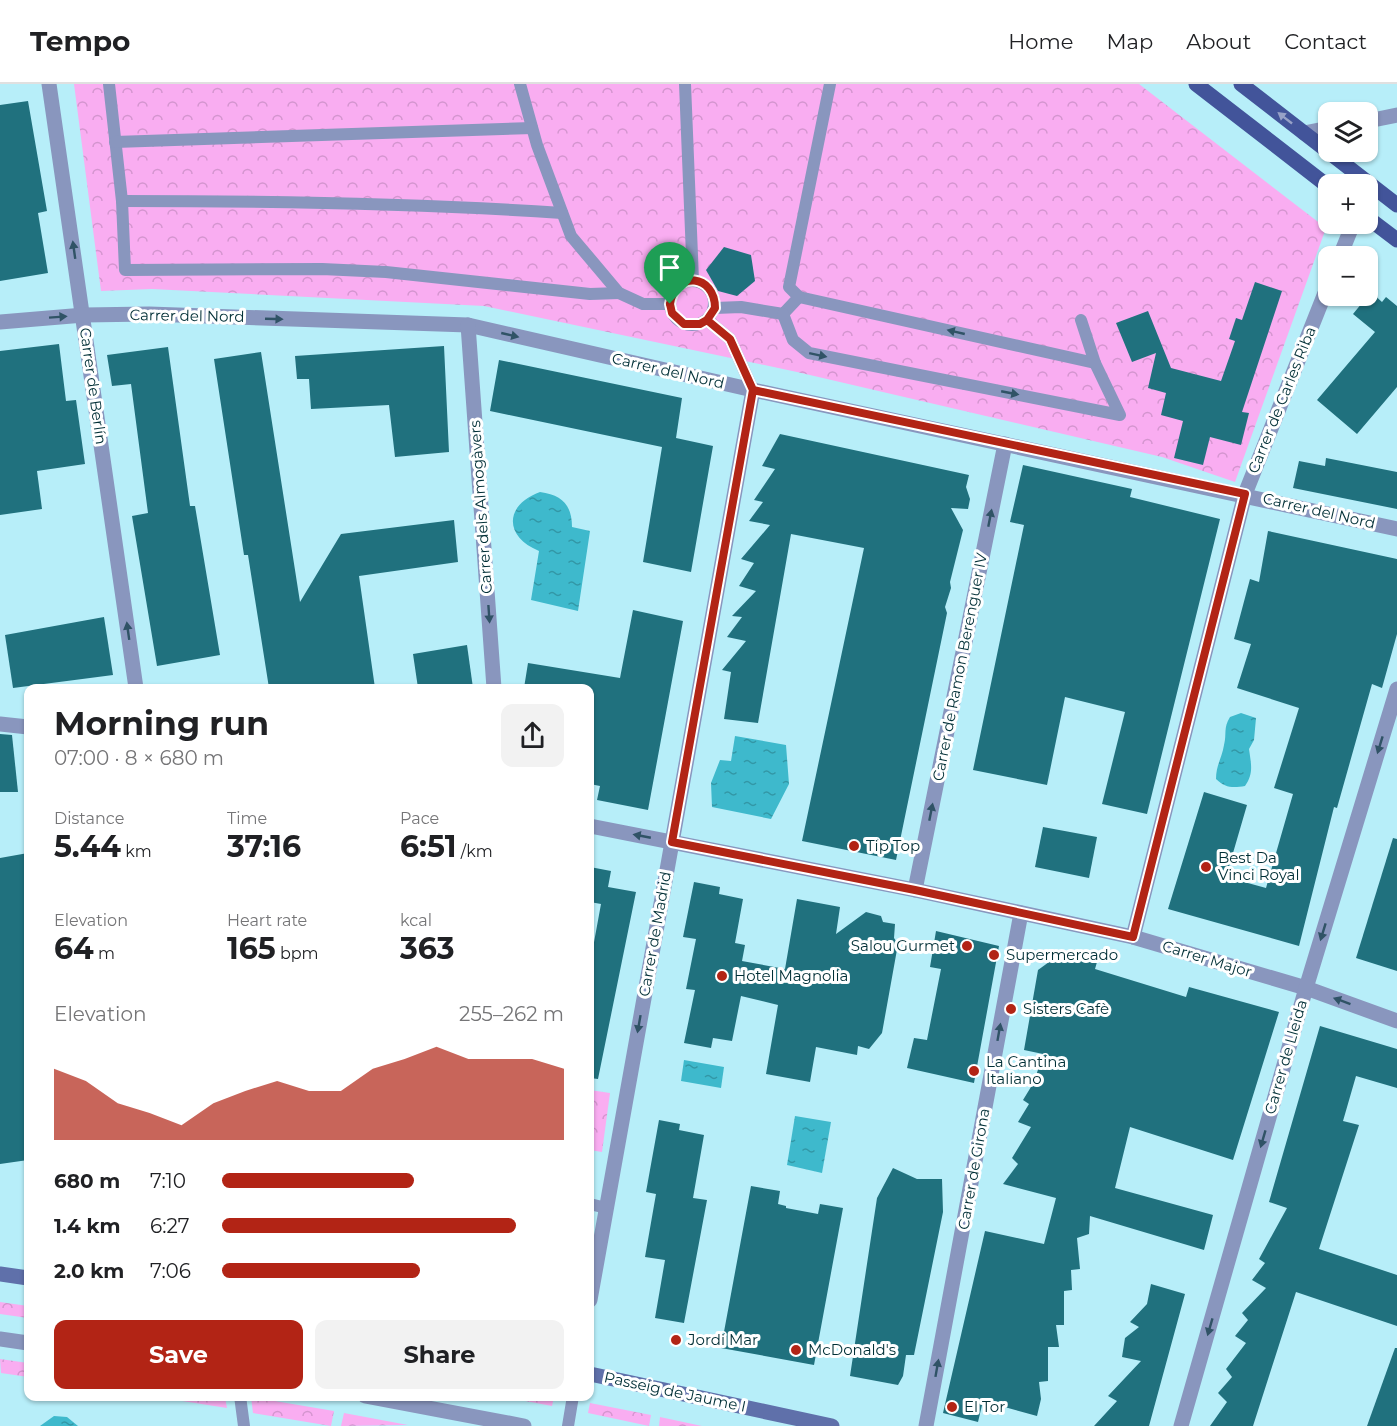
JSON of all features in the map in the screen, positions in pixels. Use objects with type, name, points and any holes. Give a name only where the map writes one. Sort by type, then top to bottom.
[{"type":"main road","points":[[1196,84],[1318,179]]},
{"type":"main road","points":[[1241,84],[1397,205]]},
{"type":"main road","points":[[1378,226],[1397,240]]},
{"type":"street","name":"Carrer de Berlín","points":[[49,84],[135,684]]},
{"type":"street","points":[[1378,119],[1397,115]]},
{"type":"street","points":[[1304,133],[1318,130]]},
{"type":"street","name":"Carrer de Carles Riba","points":[[1133,937],[1245,494],[1320,306]]},
{"type":"street","name":"Carrer del Nord","points":[[0,322],[84,315],[149,314],[468,325],[753,390],[1245,494],[1397,529]]},
{"type":"street","name":"Carrer dels Almogàvers","points":[[468,325],[494,684]]},
{"type":"street","name":"Carrer de Madrid","points":[[594,1277],[753,390]]},
{"type":"street","name":"Carrer de Ramon Berenguer IV","points":[[915,890],[1005,444]]},
{"type":"street","name":"Carrer de Lleida","points":[[1181,1426],[1306,988],[1397,689]]},
{"type":"street","points":[[0,724],[24,727]]},
{"type":"street","name":"Carrer Major","points":[[594,827],[915,890],[1133,937],[1306,988],[1397,1021]]},
{"type":"street","name":"Carrer de Girona","points":[[926,1426],[1021,913]]},
{"type":"street","points":[[0,1274],[24,1277]]},
{"type":"street","points":[[0,1340],[24,1343]]},
{"type":"street","name":"Passeig de Jaume I","points":[[594,1375],[832,1426]]},
{"type":"street","points":[[392,1401],[524,1426]]},
{"type":"lane","points":[[109,84],[122,201],[125,270],[321,268],[386,272],[590,294],[619,293]]},
{"type":"lane","points":[[520,84],[532,129],[572,236],[619,293],[643,304],[670,304]]},
{"type":"lane","points":[[685,84],[693,280]]},
{"type":"lane","points":[[830,84],[789,287],[799,297],[1095,363]]},
{"type":"lane","points":[[115,142],[532,129]]},
{"type":"lane","points":[[122,201],[309,201],[562,213]]},
{"type":"lane","points":[[693,280],[711,289],[715,308],[707,320],[700,324],[684,324],[672,313],[670,304],[676,287],[684,281],[693,280]]},
{"type":"lane","points":[[783,314],[799,297]]},
{"type":"lane","points":[[715,308],[741,307],[783,314]]},
{"type":"lane","points":[[783,314],[793,340],[809,353],[1120,415],[1095,363],[1080,320]]},
{"type":"lane","points":[[707,320],[730,339],[753,390]]},
{"type":"lane","points":[[594,1205],[606,1208]]},
{"type":"lane","points":[[241,1401],[244,1426]]},
{"type":"lane","points":[[567,1426],[572,1401]]},
{"type":"green space","points":[[74,84],[1139,84],[1318,222],[1318,234],[1324,234],[1235,482],[1162,457],[797,372],[484,306],[152,289],[101,291]]},
{"type":"green space","points":[[594,1091],[610,1093],[602,1152],[594,1151]]},
{"type":"green space","points":[[0,1302],[24,1305],[24,1317],[0,1314]]},
{"type":"green space","points":[[0,1359],[24,1362],[24,1376],[1,1373]]},
{"type":"green space","points":[[182,1401],[226,1401],[227,1408]]},
{"type":"green space","points":[[252,1401],[275,1401],[334,1411],[331,1426],[253,1413]]},
{"type":"green space","points":[[525,1401],[553,1401],[552,1406]]},
{"type":"green space","points":[[590,1403],[651,1415],[649,1426],[588,1413]]},
{"type":"green space","points":[[344,1413],[408,1425],[341,1426]]},
{"type":"green space","points":[[660,1417],[702,1426],[659,1426]]},
{"type":"water","points":[[540,492],[548,493],[564,502],[572,519],[572,527],[590,531],[578,611],[531,600],[539,551],[519,538],[514,530],[513,521],[520,505]]},
{"type":"water","points":[[1241,713],[1256,718],[1254,740],[1249,749],[1251,773],[1245,786],[1229,787],[1216,779],[1216,774],[1228,721],[1230,717]]},
{"type":"water","points":[[735,736],[786,745],[789,784],[771,819],[712,807],[711,783],[720,760],[731,761]]},
{"type":"water","points":[[684,1060],[724,1067],[721,1088],[681,1081]]},
{"type":"water","points":[[795,1116],[831,1122],[822,1173],[787,1165]]},
{"type":"water","points":[[54,1416],[67,1417],[78,1426],[40,1426]]},
{"type":"building","points":[[28,101],[47,211],[38,213],[48,273],[0,281],[0,105]]},
{"type":"building","points":[[724,247],[751,255],[755,281],[737,296],[718,291],[706,270]]},
{"type":"building","points":[[1255,282],[1282,291],[1242,412],[1249,413],[1241,445],[1210,437],[1203,465],[1174,458],[1183,421],[1161,415],[1166,393],[1148,388],[1156,353],[1132,362],[1116,323],[1148,311],[1171,368],[1221,381],[1235,341],[1229,339],[1236,318],[1242,320]]},
{"type":"building","points":[[1386,297],[1397,306],[1397,387],[1357,434],[1317,400],[1375,332],[1353,314],[1360,306],[1378,306],[1378,298],[1382,302]]},
{"type":"building","points":[[59,344],[66,401],[76,400],[85,464],[37,471],[42,509],[0,515],[0,351]]},
{"type":"building","points":[[444,346],[449,452],[395,457],[389,405],[311,409],[309,379],[297,379],[295,356]]},
{"type":"building","points":[[168,347],[190,506],[195,506],[220,655],[157,666],[132,516],[148,513],[131,384],[112,386],[107,355]]},
{"type":"building","points":[[261,352],[300,602],[341,534],[454,520],[458,562],[359,576],[374,684],[268,684],[248,555],[244,555],[214,359]]},
{"type":"building","points":[[499,360],[682,398],[676,438],[713,446],[691,572],[643,562],[662,447],[490,411]]},
{"type":"building","points":[[780,434],[969,475],[966,487],[970,499],[968,509],[951,508],[963,530],[950,582],[951,588],[945,607],[947,613],[896,860],[802,841],[864,548],[791,534],[758,723],[724,719],[731,672],[722,670],[746,641],[727,637],[742,617],[732,616],[756,591],[739,586],[754,563],[741,559],[770,525],[749,521],[763,502],[754,500],[775,469],[762,466]]},
{"type":"building","points":[[1326,458],[1397,472],[1397,509],[1293,488],[1299,461],[1325,466]]},
{"type":"building","points":[[1023,465],[1132,489],[1130,497],[1220,519],[1147,814],[1102,804],[1125,712],[1065,697],[1047,785],[973,770],[1024,525],[1010,522]]},
{"type":"building","points":[[1268,531],[1397,559],[1397,634],[1382,688],[1372,684],[1337,808],[1334,807],[1299,946],[1168,909],[1204,792],[1247,805],[1226,877],[1266,888],[1293,794],[1274,788],[1299,708],[1237,688],[1251,644],[1234,639],[1250,579],[1259,582]]},
{"type":"building","points":[[633,610],[683,621],[648,810],[597,800],[600,786],[594,785],[594,684],[525,684],[528,663],[620,678]]},
{"type":"building","points":[[104,617],[113,675],[44,684],[24,684],[24,687],[13,688],[5,635]]},
{"type":"building","points":[[467,645],[472,684],[417,684],[413,654]]},
{"type":"building","points":[[0,734],[12,735],[18,792],[0,792]]},
{"type":"building","points":[[1043,827],[1097,837],[1089,878],[1035,867]]},
{"type":"building","points":[[1393,838],[1397,839],[1397,971],[1356,958]]},
{"type":"building","points":[[24,854],[24,1161],[0,1164],[0,858]]},
{"type":"building","points":[[594,868],[611,871],[608,887],[636,892],[598,1079],[594,1078],[594,942],[601,904],[594,903]]},
{"type":"building","points":[[694,882],[720,887],[719,894],[743,899],[735,943],[745,945],[742,961],[785,969],[797,899],[840,907],[836,934],[866,912],[881,916],[883,922],[895,924],[894,938],[898,944],[882,1033],[869,1049],[858,1046],[857,1055],[816,1047],[810,1082],[766,1074],[778,1005],[741,996],[732,1041],[713,1038],[711,1048],[684,1043],[695,990],[686,989],[696,939],[683,937]]},
{"type":"building","points":[[936,931],[999,946],[974,1083],[907,1068],[914,1038],[927,1040],[941,969],[930,967]]},
{"type":"building","points":[[1060,954],[1097,962],[1095,969],[1186,997],[1189,987],[1279,1012],[1233,1160],[1130,1127],[1115,1188],[1213,1215],[1204,1250],[1090,1216],[1089,1234],[1077,1238],[1080,1269],[1071,1270],[1072,1290],[1064,1291],[1064,1325],[1056,1325],[1059,1347],[1048,1347],[1048,1381],[1039,1382],[1041,1399],[1037,1416],[983,1401],[978,1422],[943,1413],[985,1231],[1044,1244],[1056,1198],[1003,1184],[1018,1164],[1012,1158],[1031,1127],[1018,1122],[1029,1104],[1023,1100],[1034,1082],[1043,1054],[1024,1050],[1038,970]]},
{"type":"building","points":[[1320,1026],[1397,1049],[1397,1088],[1356,1076],[1343,1121],[1359,1125],[1319,1249],[1397,1275],[1397,1326],[1296,1292],[1253,1426],[1210,1426],[1227,1402],[1218,1393],[1232,1377],[1226,1369],[1246,1343],[1235,1336],[1248,1320],[1242,1313],[1266,1288],[1252,1280],[1265,1263],[1259,1259],[1287,1208],[1269,1202]]},
{"type":"building","points":[[659,1120],[680,1124],[679,1130],[704,1135],[693,1198],[707,1200],[684,1323],[655,1318],[665,1260],[645,1257],[656,1194],[646,1192]]},
{"type":"building","points":[[893,1168],[917,1179],[942,1179],[943,1212],[914,1355],[906,1355],[903,1376],[898,1385],[850,1376],[877,1198]]},
{"type":"building","points":[[751,1186],[780,1191],[778,1204],[786,1208],[818,1214],[820,1204],[843,1208],[814,1365],[721,1348]]},
{"type":"building","points":[[1151,1284],[1185,1294],[1149,1426],[1094,1426],[1117,1401],[1108,1396],[1141,1361],[1122,1357],[1125,1338],[1139,1327],[1130,1322],[1147,1304]]},
{"type":"building","points":[[1395,1348],[1397,1348],[1397,1426],[1367,1426]]},
{"type":"place","name":"Tip Top","points":[[854,846]]},
{"type":"place","name":"Best Da Vinci Royal","points":[[1206,867]]},
{"type":"place","name":"Salou Gurmet","points":[[967,946]]},
{"type":"place","name":"Supermercado","points":[[994,955]]},
{"type":"place","name":"Hotel Magnolia","points":[[722,976]]},
{"type":"place","name":"Sisters Cafè","points":[[1011,1009]]},
{"type":"place","name":"La Cantina Italiano","points":[[974,1071]]},
{"type":"place","name":"Jordi Mar","points":[[676,1340]]},
{"type":"place","name":"McDonald's","points":[[796,1350]]},
{"type":"place","name":"El Tor","points":[[952,1407]]},
{"type":"route","points":[[670,304],[671,295],[684,281],[693,280],[711,289],[715,298],[715,308],[707,320],[730,339],[753,390],[1245,494],[1133,937],[915,890],[672,842],[753,390],[730,339],[707,320],[692,326],[684,324],[672,313],[670,304]]}]
